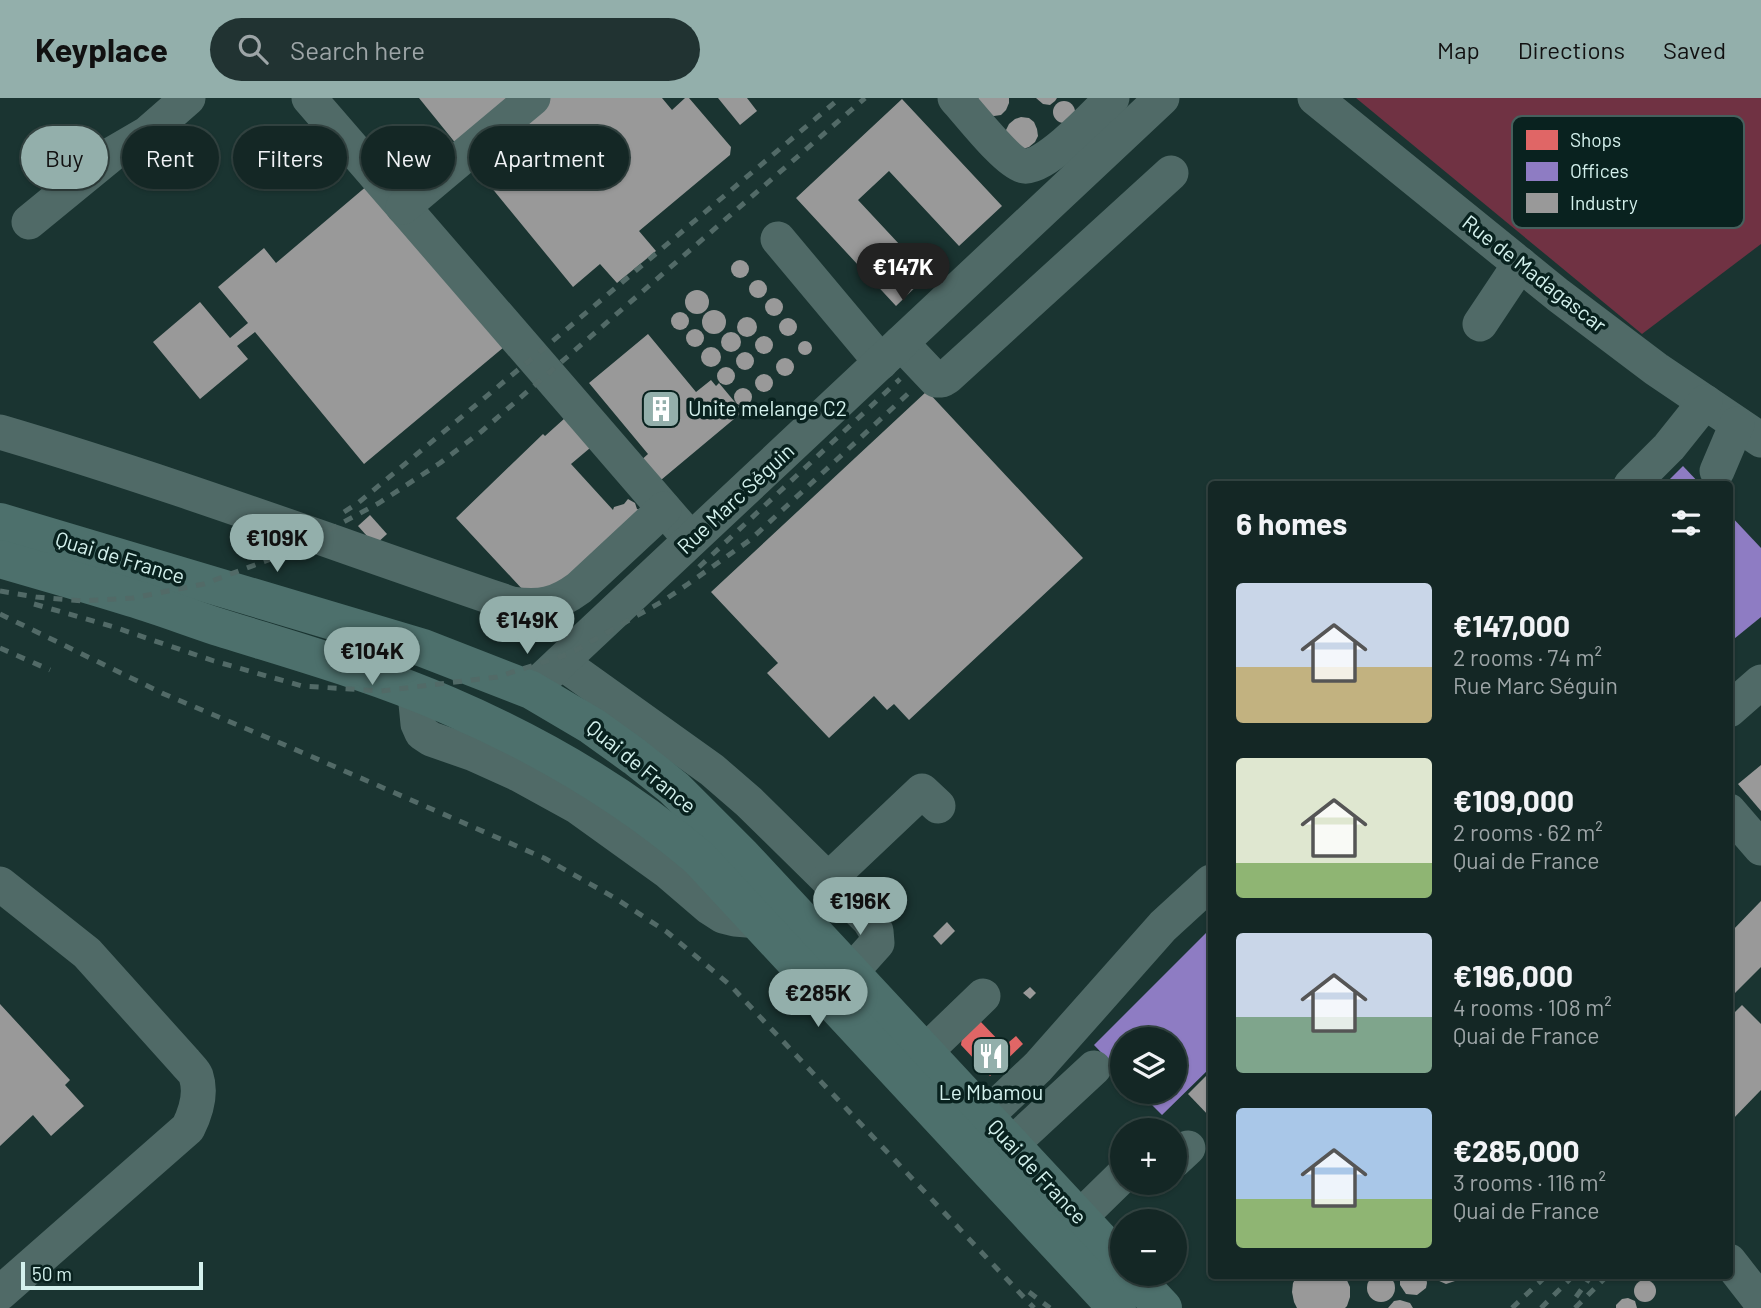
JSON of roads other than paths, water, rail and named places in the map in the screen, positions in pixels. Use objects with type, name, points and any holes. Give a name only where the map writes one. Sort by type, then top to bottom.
[{"type":"main road","name":"Quai de France","points":[[0,522],[423,648],[531,690],[592,726],[674,789],[742,856],[1110,1251]]},
{"type":"main road","name":"Quai de France","points":[[0,559],[133,598],[415,692],[524,740],[620,797],[699,858],[1117,1308]]},
{"type":"main road","points":[[211,625],[268,623],[464,685],[486,690],[531,690]]},
{"type":"main road","name":"Rue Marc Séguin","points":[[524,740],[519,714],[531,690]]},
{"type":"main road","points":[[1142,1286],[1163,1308]]},
{"type":"street","points":[[29,222],[112,154],[148,133],[188,98]]},
{"type":"street","points":[[309,98],[691,541]]},
{"type":"street","points":[[403,207],[533,98]]},
{"type":"street","points":[[956,98],[1007,156],[1024,166],[1034,165],[1046,158],[1100,102]]},
{"type":"street","name":"Rue Marc Séguin","points":[[531,690],[1162,98]]},
{"type":"street","name":"Rue de Madagascar","points":[[1315,98],[1520,264],[1656,369],[1752,430]]},
{"type":"street","points":[[778,239],[891,353],[936,380],[942,380],[1171,173]]},
{"type":"street","points":[[1480,324],[1520,264]]},
{"type":"street","points":[[957,290],[997,331]]},
{"type":"street","points":[[1634,481],[1669,447],[1705,402]]},
{"type":"street","points":[[1717,471],[1752,430]]},
{"type":"street","points":[[0,432],[292,526],[512,604],[529,607],[550,605],[566,598],[664,509]]},
{"type":"street","points":[[561,662],[712,770],[750,802],[869,920],[876,931],[877,943],[851,972]]},
{"type":"street","points":[[1733,706],[1761,682]]},
{"type":"street","points":[[415,692],[418,724],[422,733],[431,739],[507,769],[578,807],[645,854],[723,916],[759,921]]},
{"type":"street","points":[[828,880],[922,791],[938,806]]},
{"type":"street","points":[[1733,816],[1761,848]]},
{"type":"street","points":[[0,884],[87,953],[185,1062],[195,1076],[198,1098],[188,1128],[0,1293]]},
{"type":"street","points":[[985,1117],[1038,1067],[1163,926],[1208,885]]},
{"type":"street","points":[[925,1052],[984,996]]},
{"type":"street","points":[[1011,1145],[1094,1068]]},
{"type":"street","points":[[1079,1218],[1110,1188]]},
{"type":"street","points":[[1733,1266],[1761,1302]]},
{"type":"railway","points":[[344,512],[542,350],[840,98]]},
{"type":"railway","points":[[0,591],[82,601],[133,598],[204,584],[284,554],[379,503],[440,463],[482,431],[865,98]]},
{"type":"railway","points":[[699,567],[900,379]]},
{"type":"railway","points":[[34,604],[302,686],[381,691],[497,677],[569,654],[688,584],[750,540],[912,390]]},
{"type":"railway","points":[[0,614],[164,694],[544,858],[615,898],[667,932],[730,985],[1034,1308]]},
{"type":"railway","points":[[0,648],[50,670]]},
{"type":"railway","points":[[1512,1308],[1543,1279]]},
{"type":"railway","points":[[1541,1308],[1570,1279]]},
{"type":"railway","points":[[1576,1297],[1589,1279]]},
{"type":"railway","points":[[1575,1308],[1604,1279]]},
{"type":"railway","points":[[1029,1292],[1050,1308]]},
{"type":"place","name":"Unite melange C2","points":[[661,409]]},
{"type":"place","name":"Le Mbamou","points":[[991,1056]]}]
